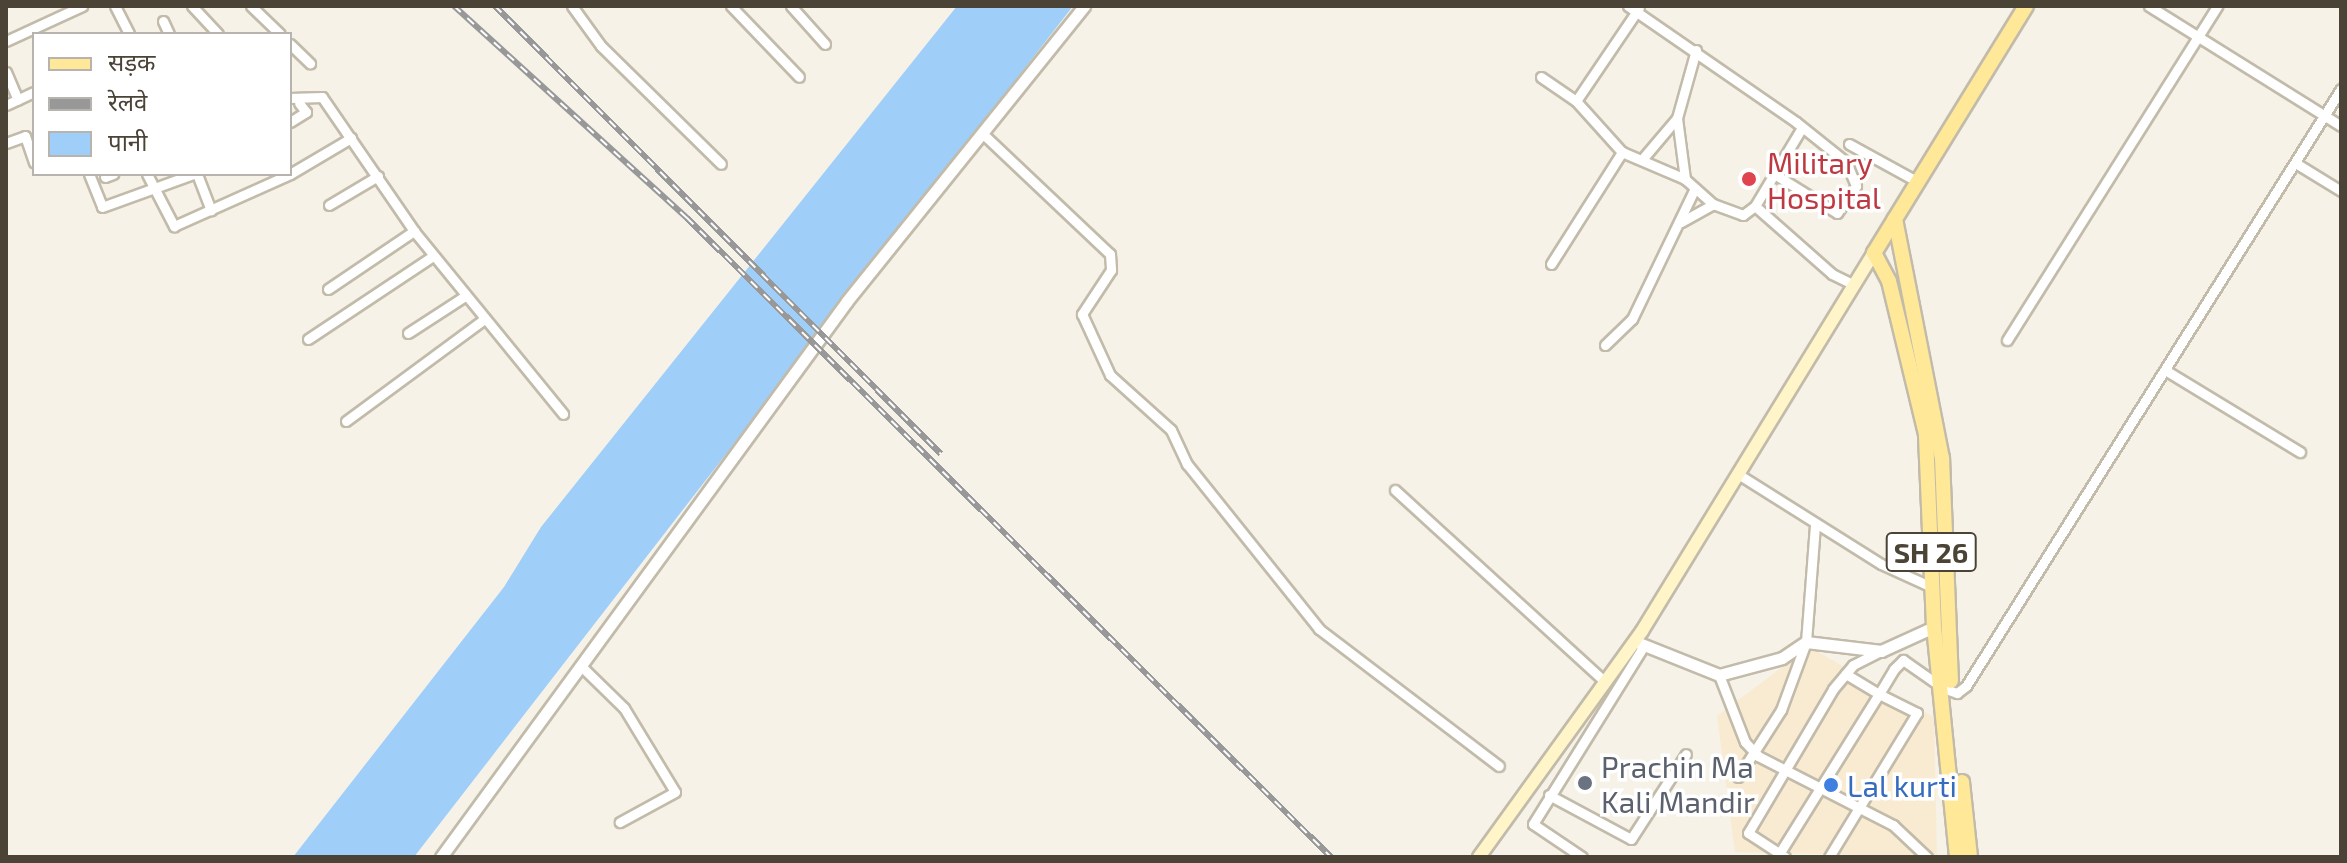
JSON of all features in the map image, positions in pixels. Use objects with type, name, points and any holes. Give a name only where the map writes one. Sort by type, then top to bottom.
[{"type":"main road","points":[[1479,857],[1605,682],[1639,644],[1738,474],[2026,6]]},
{"type":"main road","points":[[1895,219],[1942,458],[1947,689],[1970,857]]},
{"type":"main road","name":"SH 26","points":[[1874,253],[1889,281],[1926,434],[1934,627],[1947,689],[1957,857]]},
{"type":"street","points":[[6,41],[82,6]]},
{"type":"street","points":[[115,6],[128,32]]},
{"type":"street","points":[[192,6],[216,32]]},
{"type":"street","points":[[251,6],[278,32]]},
{"type":"street","points":[[572,6],[601,46],[721,164]]},
{"type":"street","points":[[731,6],[799,77]]},
{"type":"street","points":[[791,6],[825,44]]},
{"type":"street","points":[[441,857],[847,301],[1084,6]]},
{"type":"street","points":[[2149,6],[2197,39],[2341,126]]},
{"type":"street","points":[[2007,340],[2217,6]]},
{"type":"street","points":[[1576,101],[1636,7],[1846,162],[1856,186],[1837,213],[1774,174]]},
{"type":"street","points":[[163,21],[168,32]]},
{"type":"street","points":[[292,46],[310,63]]},
{"type":"street","points":[[1685,179],[1677,118],[1696,50]]},
{"type":"street","points":[[6,72],[18,100]]},
{"type":"street","points":[[1541,77],[1576,101],[1622,152],[1644,157],[1685,179],[1713,204],[1743,215],[1755,206],[1801,129]]},
{"type":"street","points":[[1902,644],[1908,662],[1947,689],[1966,686],[2297,164],[2341,89]]},
{"type":"street","points":[[6,105],[32,93]]},
{"type":"street","points":[[295,101],[322,97],[433,256],[563,414]]},
{"type":"street","points":[[292,121],[306,112],[295,101]]},
{"type":"street","points":[[1644,157],[1677,118]]},
{"type":"street","points":[[982,133],[1110,254],[1111,270],[1082,314],[1110,375],[1171,430],[1187,464],[1319,629],[1499,766]]},
{"type":"street","points":[[6,143],[30,134]]},
{"type":"street","points":[[292,173],[351,138]]},
{"type":"street","points":[[1849,144],[1918,182]]},
{"type":"street","points":[[1551,264],[1622,152]]},
{"type":"street","points":[[2297,164],[2341,191]]},
{"type":"street","points":[[90,176],[102,207],[189,176]]},
{"type":"street","points":[[148,176],[174,226],[286,176]]},
{"type":"street","points":[[196,176],[211,210]]},
{"type":"street","points":[[329,205],[378,176]]},
{"type":"street","points":[[1605,345],[1632,319],[1694,190]]},
{"type":"street","points":[[1681,222],[1713,204]]},
{"type":"street","points":[[1755,206],[1832,274],[1855,285]]},
{"type":"street","points":[[328,289],[414,231]]},
{"type":"street","points":[[308,339],[433,256]]},
{"type":"street","points":[[408,333],[465,296]]},
{"type":"street","points":[[346,421],[483,320]]},
{"type":"street","points":[[2165,370],[2300,452]]},
{"type":"street","points":[[1738,474],[1815,525],[1932,587]]},
{"type":"street","points":[[1395,490],[1605,682]]},
{"type":"street","points":[[1738,777],[1781,710],[1806,642],[1815,525]]},
{"type":"street","points":[[1908,662],[1879,694],[1782,855],[1748,833],[1846,674],[1881,651],[1934,627]]},
{"type":"street","points":[[1582,857],[1533,824],[1639,644],[1719,675],[1782,658],[1806,642],[1881,651]]},
{"type":"street","points":[[581,666],[624,708],[675,792],[620,822]]},
{"type":"street","points":[[1829,857],[1858,804],[1917,713],[1846,674]]},
{"type":"street","points":[[1719,675],[1753,750],[1858,804],[1927,857]]},
{"type":"street","points":[[1549,795],[1631,839],[1686,754]]},
{"type":"shaded area","name":"Lal kurti","points":[[1809,647],[1934,717],[1937,857],[1735,852],[1717,716]]},
{"type":"water","points":[[957,6],[1073,6],[414,857],[293,857],[504,587],[541,527]]},
{"type":"railway","points":[[454,6],[687,218],[1331,857]]},
{"type":"railway","points":[[495,6],[941,454]]},
{"type":"place","name":"Military Hospital","points":[[1749,179]]},
{"type":"place","name":"Prachin Ma Kali Mandir","points":[[1585,783]]},
{"type":"place","name":"Lal kurti","points":[[1831,785]]}]
